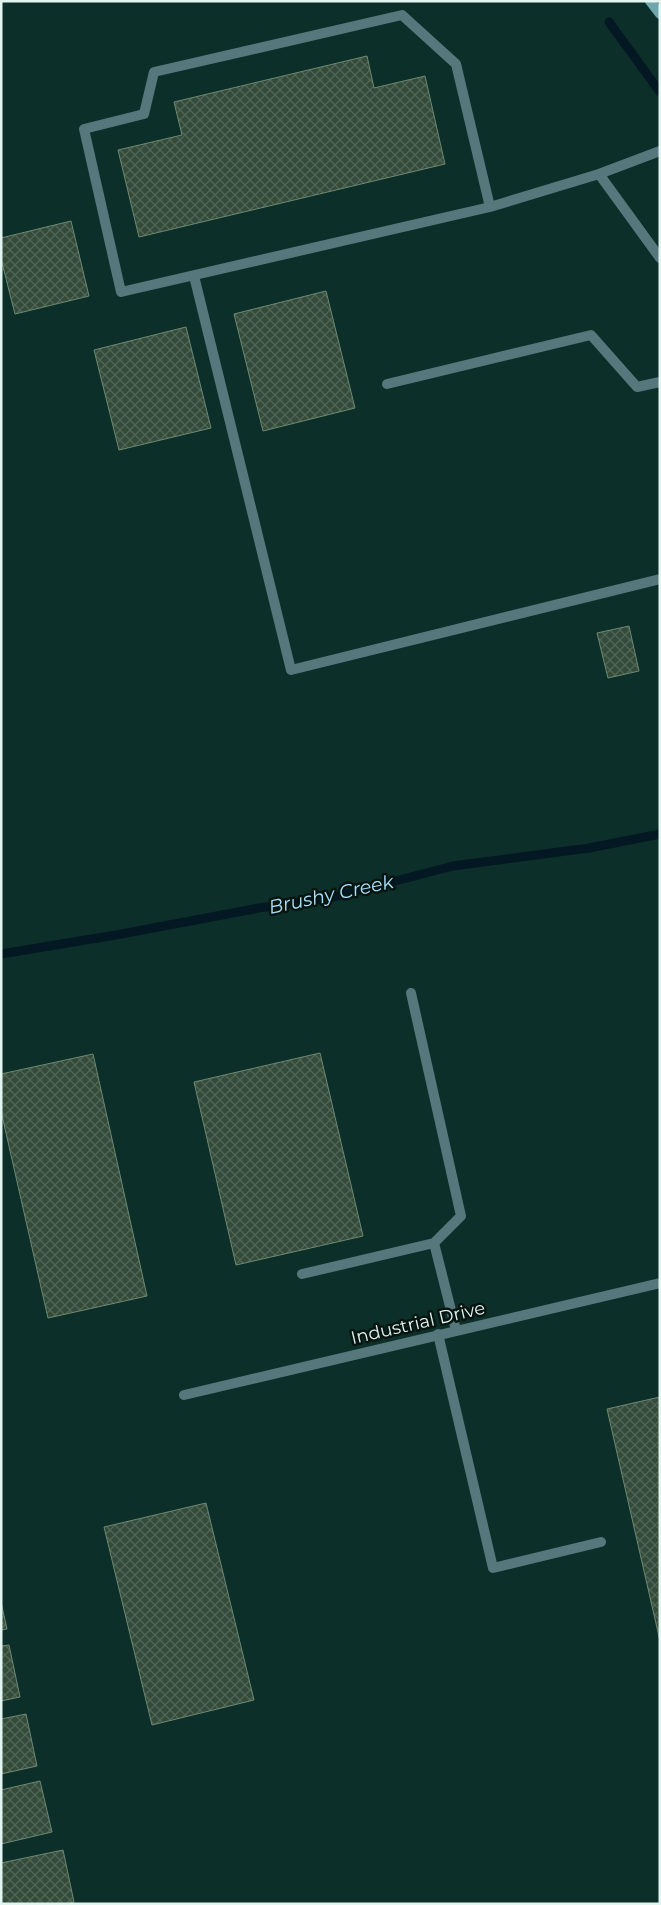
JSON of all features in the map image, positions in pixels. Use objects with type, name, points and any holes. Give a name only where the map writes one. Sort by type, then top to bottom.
[{"type":"main road","points":[[650,1],[660,14]]},
{"type":"street","points":[[490,207],[456,64],[402,15],[154,72],[144,114],[84,129],[121,292],[490,207],[599,174],[660,151]]},
{"type":"street","points":[[599,174],[660,258]]},
{"type":"street","points":[[194,276],[291,670],[660,579]]},
{"type":"street","points":[[387,384],[591,335],[637,387],[660,382]]},
{"type":"street","points":[[302,1274],[434,1243],[461,1216],[411,993]]},
{"type":"street","points":[[434,1243],[456,1330]]},
{"type":"street","name":"Industrial Drive","points":[[184,1394],[660,1282]]},
{"type":"street","points":[[438,1334],[493,1568],[601,1542]]},
{"type":"building","points":[[367,56],[374,88],[425,76],[445,164],[139,237],[118,150],[182,135],[174,102]]},
{"type":"building","points":[[71,221],[89,296],[15,314],[1,259],[1,238]]},
{"type":"building","points":[[326,291],[355,408],[263,431],[234,314]]},
{"type":"building","points":[[186,327],[211,428],[119,450],[94,350]]},
{"type":"building","points":[[629,626],[639,671],[608,678],[597,633]]},
{"type":"building","points":[[320,1053],[363,1236],[236,1265],[194,1082]]},
{"type":"building","points":[[93,1054],[147,1296],[48,1318],[1,1111],[1,1074]]},
{"type":"building","points":[[660,1397],[660,1641],[607,1409]]},
{"type":"building","points":[[206,1503],[254,1700],[152,1725],[104,1527]]},
{"type":"building","points":[[1,1602],[7,1629],[1,1630]]},
{"type":"building","points":[[9,1645],[20,1697],[1,1701],[1,1646]]},
{"type":"building","points":[[26,1714],[37,1766],[1,1774],[1,1719]]},
{"type":"building","points":[[40,1781],[52,1832],[1,1844],[1,1790]]},
{"type":"building","points":[[63,1850],[74,1902],[65,1904],[1,1904],[1,1863]]},
{"type":"waterway","points":[[609,22],[660,92]]},
{"type":"waterway","name":"Brushy Creek","points":[[1,954],[259,908],[330,898],[453,866],[589,848],[660,834]]}]
